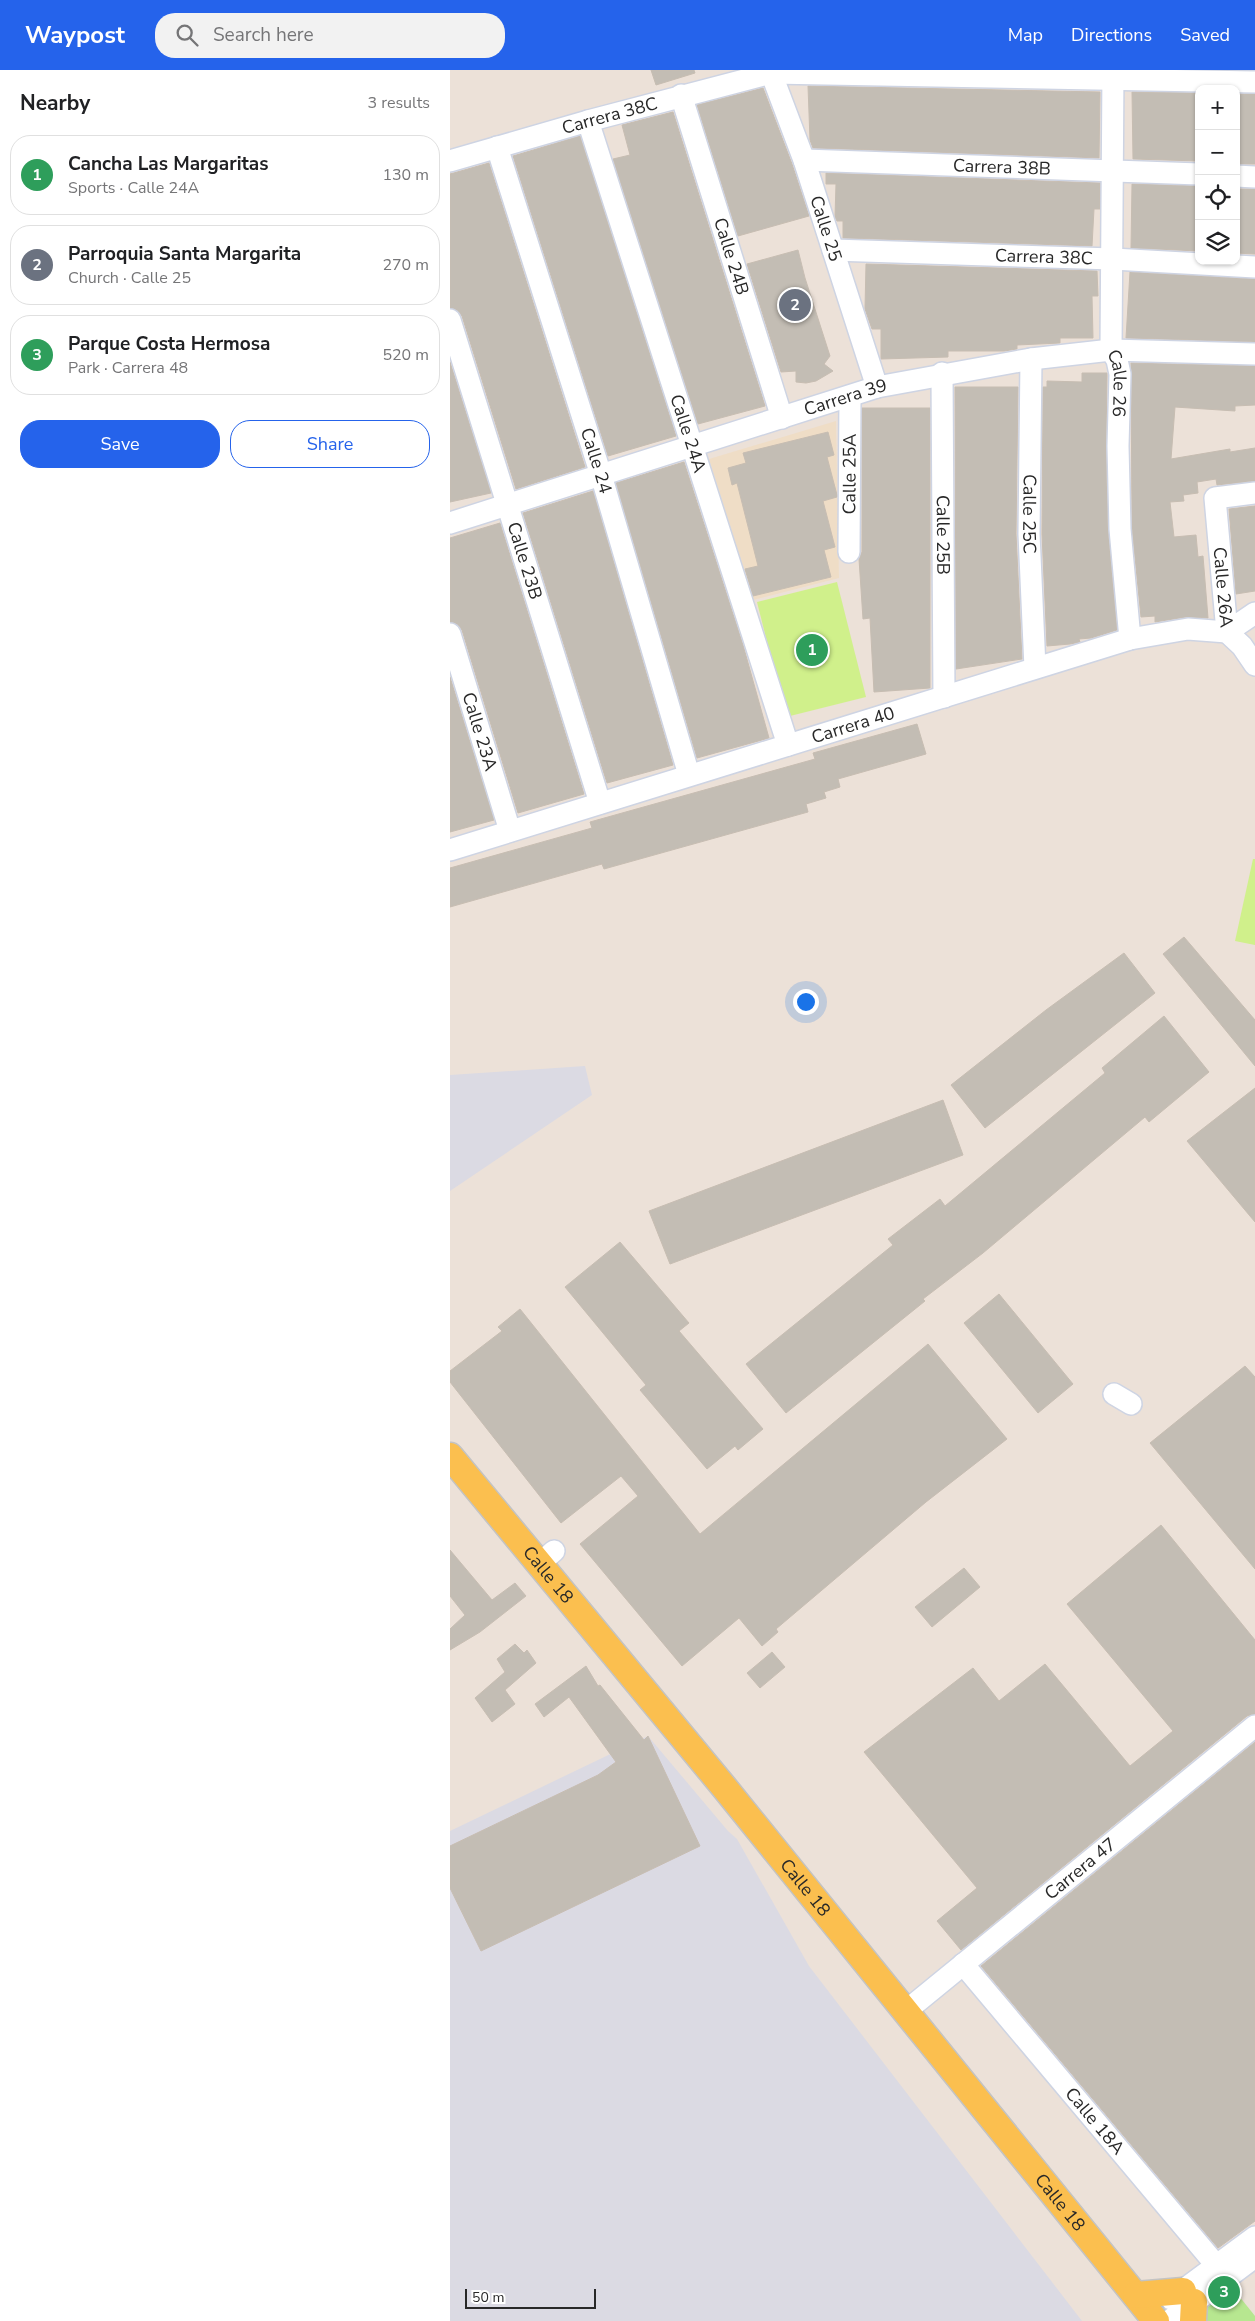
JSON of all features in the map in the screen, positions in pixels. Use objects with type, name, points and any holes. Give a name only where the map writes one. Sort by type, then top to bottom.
[{"type":"main road","name":"Calle 18","points":[[450,1456],[547,1557],[906,2011],[1153,2313]]},
{"type":"main road","points":[[1153,2313],[1190,2305]]},
{"type":"street","name":"Carrera 38C","points":[[450,161],[588,121],[771,72],[1113,74],[1255,82]]},
{"type":"street","name":"Calle 25","points":[[771,72],[804,160],[877,387]]},
{"type":"street","name":"Calle 26","points":[[1113,74],[1111,350],[1118,360],[1120,374],[1118,446],[1120,529],[1130,638]]},
{"type":"street","name":"Calle 24B","points":[[681,96],[782,418]]},
{"type":"street","name":"Calle 24A","points":[[588,121],[788,745]]},
{"type":"street","name":"Calle 24","points":[[497,148],[601,475],[689,775]]},
{"type":"street","name":"Carrera 38B","points":[[804,160],[1113,169],[1195,174]]},
{"type":"street","points":[[1240,176],[1255,177]]},
{"type":"street","name":"Carrera 38C","points":[[833,250],[1113,259],[1255,266]]},
{"type":"street","name":"Calle 23B","points":[[450,320],[600,803]]},
{"type":"street","name":"Carrera 39","points":[[450,523],[877,387],[942,373],[1032,358],[1111,350],[1255,354]]},
{"type":"street","name":"Calle 25C","points":[[1032,358],[1029,534],[1035,668]]},
{"type":"street","name":"Calle 25B","points":[[942,373],[944,697]]},
{"type":"street","name":"Calle 25A","points":[[849,552],[850,396]]},
{"type":"street","name":"Calle 26A","points":[[1255,493],[1215,498],[1227,632],[1242,646],[1255,665]]},
{"type":"street","points":[[1227,632],[1255,613]]},
{"type":"street","name":"Carrera 40","points":[[450,850],[1130,638],[1188,628],[1227,632]]},
{"type":"street","name":"Calle 23A","points":[[450,634],[510,832]]},
{"type":"street","name":"Carrera 47","points":[[906,2011],[1255,1726]]},
{"type":"street","name":"Calle 18A","points":[[963,1964],[1221,2272]]},
{"type":"street","points":[[1153,2313],[1190,2305],[1255,2237]]},
{"type":"street","points":[[1221,2272],[1255,2257]]},
{"type":"shaded area","points":[[836,421],[839,578],[753,600],[709,459]]},
{"type":"shaded area","points":[[585,1066],[592,1095],[450,1191],[450,1075]]},
{"type":"shaded area","points":[[648,1736],[728,1831],[737,1839],[809,1966],[1082,2321],[450,2321],[450,1831]]},
{"type":"green space","points":[[837,582],[866,697],[786,717],[757,602]]},
{"type":"green space","points":[[1253,859],[1255,859],[1255,945],[1235,941]]},
{"type":"green space","points":[[1227,2281],[1255,2316],[1255,2321],[1194,2321]]},
{"type":"building","points":[[651,70],[694,70],[695,73],[656,85]]},
{"type":"building","points":[[808,86],[1100,92],[1099,158],[813,148],[810,140]]},
{"type":"building","points":[[763,88],[792,164],[809,216],[738,236],[697,105]]},
{"type":"building","points":[[1132,92],[1195,93],[1195,161],[1133,159]]},
{"type":"building","points":[[1240,94],[1255,94],[1255,164],[1240,164]]},
{"type":"building","points":[[673,112],[765,406],[698,424],[613,159],[630,155],[622,125]]},
{"type":"building","points":[[580,136],[676,436],[608,456],[513,156]]},
{"type":"building","points":[[489,163],[585,467],[516,489],[462,316],[458,311],[450,308],[450,174]]},
{"type":"building","points":[[826,173],[1100,183],[1100,209],[1094,209],[1092,246],[843,238],[843,221],[837,221],[835,217],[836,184],[826,184]]},
{"type":"building","points":[[1132,184],[1195,186],[1195,251],[1131,248]]},
{"type":"building","points":[[1240,189],[1255,189],[1255,254],[1240,253]]},
{"type":"building","points":[[798,250],[830,356],[824,364],[833,371],[816,381],[806,383],[796,382],[796,371],[781,372],[747,264]]},
{"type":"building","points":[[866,264],[1097,271],[1098,296],[1092,296],[1093,338],[1060,338],[1060,343],[1017,345],[1017,349],[1004,351],[948,351],[948,357],[881,359],[881,329],[872,329],[865,309]]},
{"type":"building","points":[[1130,272],[1255,279],[1255,342],[1126,338]]},
{"type":"building","points":[[450,362],[491,493],[450,502]]},
{"type":"building","points":[[1131,363],[1255,366],[1255,405],[1235,406],[1235,411],[1175,407],[1171,459],[1230,449],[1230,452],[1255,448],[1255,481],[1217,485],[1216,479],[1197,482],[1198,493],[1183,495],[1184,501],[1170,502],[1174,537],[1196,535],[1198,557],[1203,556],[1208,618],[1186,617],[1155,622],[1155,616],[1141,617],[1132,528]]},
{"type":"building","points":[[1082,373],[1107,373],[1108,529],[1117,630],[1091,638],[1079,639],[1080,642],[1047,646],[1042,534],[1043,387],[1047,387],[1047,381],[1082,382]]},
{"type":"building","points":[[955,387],[1018,387],[1016,534],[1022,659],[956,669]]},
{"type":"building","points":[[862,408],[930,408],[930,688],[874,692],[870,618],[863,619],[859,559],[862,552]]},
{"type":"building","points":[[828,432],[834,455],[827,457],[837,495],[837,497],[823,501],[835,547],[824,550],[831,577],[753,596],[745,569],[758,566],[737,483],[732,485],[728,468],[746,463],[743,453]]},
{"type":"building","points":[[684,462],[743,645],[769,738],[697,758],[616,483]]},
{"type":"building","points":[[593,491],[673,765],[607,783],[523,513]]},
{"type":"building","points":[[1255,506],[1255,591],[1236,594],[1229,509]]},
{"type":"building","points":[[500,523],[584,794],[518,813],[462,630],[458,625],[450,622],[450,538]]},
{"type":"building","points":[[450,677],[494,820],[450,832]]},
{"type":"building","points":[[917,724],[926,754],[838,779],[840,787],[824,792],[826,798],[806,804],[808,812],[604,869],[602,864],[450,907],[450,868],[592,828],[590,822],[815,759],[813,753]]},
{"type":"building","points":[[1184,937],[1255,1020],[1255,1066],[1163,954]]},
{"type":"building","points":[[1124,953],[1155,993],[985,1128],[951,1085],[1046,1010]]},
{"type":"building","points":[[1164,1016],[1209,1072],[1149,1122],[1145,1117],[983,1253],[923,1299],[925,1301],[786,1413],[746,1364],[893,1245],[888,1239],[940,1199],[945,1206],[1105,1073],[1102,1068]]},
{"type":"building","points":[[1255,1088],[1255,1222],[1187,1141]]},
{"type":"building","points":[[943,1100],[963,1155],[670,1264],[649,1211]]},
{"type":"building","points":[[620,1242],[689,1323],[679,1331],[763,1429],[738,1450],[735,1446],[707,1469],[640,1390],[646,1385],[565,1287]]},
{"type":"building","points":[[999,1294],[1073,1384],[1038,1413],[964,1323]]},
{"type":"building","points":[[520,1309],[700,1534],[928,1344],[1007,1439],[926,1502],[776,1629],[778,1632],[762,1646],[739,1618],[682,1666],[580,1544],[638,1496],[621,1476],[561,1523],[450,1382],[450,1371],[502,1331],[498,1327]]},
{"type":"building","points":[[1245,1366],[1255,1377],[1255,1569],[1150,1443]]},
{"type":"building","points":[[1161,1525],[1255,1640],[1255,1714],[1247,1716],[961,1950],[937,1921],[977,1888],[864,1752],[973,1668],[999,1701],[1045,1664],[1130,1766],[1173,1731],[1067,1604]]},
{"type":"building","points":[[450,1550],[492,1600],[515,1583],[526,1596],[480,1632],[450,1650],[450,1629],[465,1615],[450,1596]]},
{"type":"building","points":[[964,1568],[980,1587],[932,1627],[915,1607]]},
{"type":"building","points":[[515,1644],[524,1653],[527,1650],[536,1663],[505,1690],[515,1704],[492,1722],[475,1698],[505,1672],[497,1659]]},
{"type":"building","points":[[772,1652],[785,1667],[760,1688],[747,1673]]},
{"type":"building","points":[[586,1666],[598,1686],[600,1685],[644,1740],[648,1736],[700,1846],[481,1951],[450,1888],[450,1846],[598,1775],[616,1762],[569,1697],[544,1717],[535,1704]]},
{"type":"building","points":[[1255,1742],[1255,2221],[1218,2248],[981,1966]]},
{"type":"place","name":"Parroquia Santa Margarita","points":[[795,305]]},
{"type":"place","name":"Cancha Las Margaritas","points":[[812,650]]},
{"type":"place","name":"Parque Costa Hermosa","points":[[1224,2292]]}]
